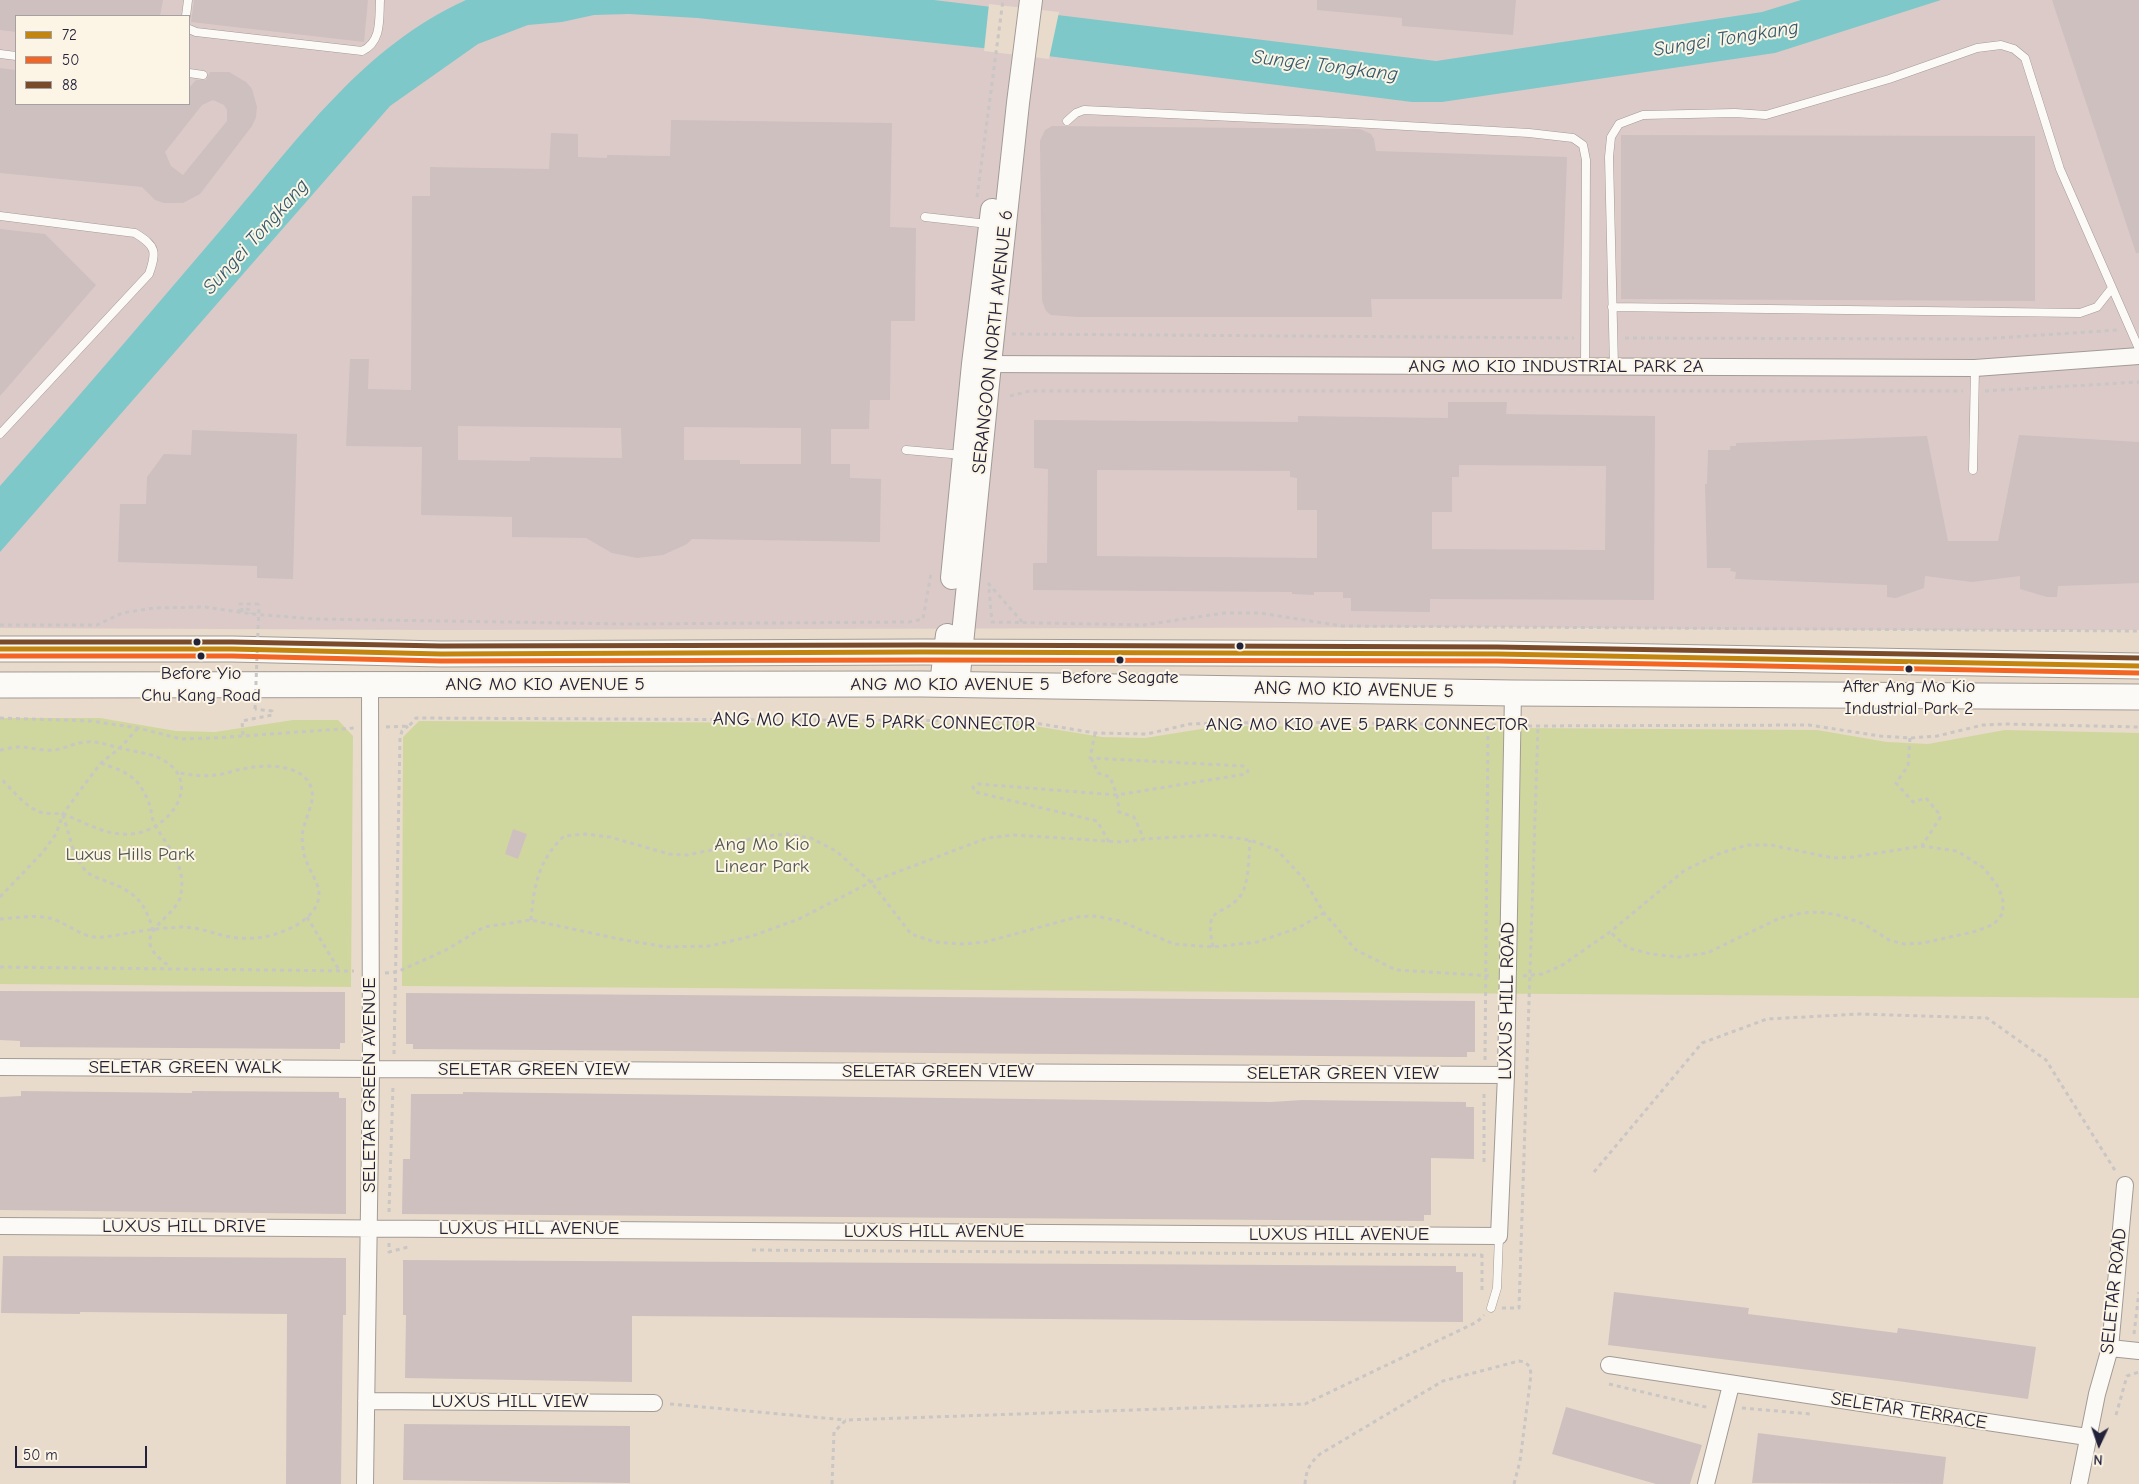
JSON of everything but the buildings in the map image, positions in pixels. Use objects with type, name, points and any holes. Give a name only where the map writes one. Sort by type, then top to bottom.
[{"type":"main road","name":"ANG MO KIO AVENUE 5","points":[[0,649],[232,649],[441,654],[952,652],[1477,654],[2139,666]]},
{"type":"main road","points":[[1656,657],[1674,678],[1679,694]]},
{"type":"main road","name":"ANG MO KIO AVENUE 5","points":[[0,685],[950,684],[1513,693],[2139,697]]},
{"type":"street","name":"SERANGOON NORTH AVENUE 6","points":[[950,684],[981,364],[998,225],[1004,102],[1016,0]]},
{"type":"street","name":"SERANGOON NORTH AVENUE 6","points":[[1004,102],[1031,0]]},
{"type":"street","name":"ANG MO KIO INDUSTRIAL PARK 2A","points":[[981,364],[1975,368],[2139,356]]},
{"type":"street","name":"SELETAR GREEN AVENUE","points":[[365,1484],[371,1069],[370,686]]},
{"type":"street","name":"LUXUS HILL ROAD","points":[[1491,1236],[1506,1075],[1513,693]]},
{"type":"street","name":"SELETAR GREEN WALK","points":[[0,1067],[371,1069]]},
{"type":"street","name":"SELETAR GREEN VIEW","points":[[371,1069],[1506,1075]]},
{"type":"street","name":"SELETAR ROAD","points":[[2079,1484],[2087,1437],[2110,1348],[2125,1185]]},
{"type":"street","name":"LUXUS HILL DRIVE","points":[[0,1226],[368,1228]]},
{"type":"street","name":"LUXUS HILL AVENUE","points":[[368,1228],[1491,1236]]},
{"type":"street","points":[[2110,1348],[2139,1351]]},
{"type":"street","name":"SELETAR TERRACE","points":[[1609,1365],[1731,1385],[2087,1437]]},
{"type":"street","points":[[1706,1484],[1731,1385]]},
{"type":"street","name":"LUXUS HILL VIEW","points":[[366,1401],[654,1403]]},
{"type":"lane","points":[[186,15],[188,0]]},
{"type":"lane","points":[[190,29],[196,32],[362,51],[372,47],[377,37],[380,0]]},
{"type":"lane","points":[[1614,367],[1609,157],[1611,137],[1619,124],[1643,115],[1735,113],[1766,115],[1889,79],[1977,48],[2001,45],[2014,49],[2025,58],[2060,169],[2139,349]]},
{"type":"lane","points":[[0,54],[15,56]]},
{"type":"lane","points":[[190,73],[203,75]]},
{"type":"lane","points":[[1067,121],[1076,113],[1084,110],[1318,121],[1573,138],[1583,145],[1586,160],[1585,367]]},
{"type":"lane","points":[[0,216],[135,233],[154,249],[154,259],[149,274],[0,434]]},
{"type":"lane","points":[[925,217],[998,225]]},
{"type":"lane","points":[[1612,307],[2080,313],[2097,306],[2112,288]]},
{"type":"lane","points":[[1973,470],[1975,368]]},
{"type":"lane","points":[[906,450],[973,457]]},
{"type":"lane","name":"LUXUS HILL ROAD","points":[[1491,1236],[1497,1288],[1491,1308]]},
{"type":"path","points":[[1003,0],[1004,102]]},
{"type":"path","points":[[1010,396],[1030,391],[1975,391],[2104,386],[2139,382]]},
{"type":"path","points":[[988,583],[1024,624]]},
{"type":"path","points":[[242,612],[242,608],[251,610],[251,614],[245,612],[239,610],[240,604],[260,604],[255,709],[272,711],[272,715],[242,720],[243,736]]},
{"type":"path","points":[[0,625],[97,625],[122,613],[154,608],[205,607],[315,619],[631,624],[909,622],[923,619]]},
{"type":"path","points":[[992,622],[1144,625],[1224,613],[1260,613],[1342,626],[2139,631]]},
{"type":"path","name":"ANG MO KIO AVE 5 PARK CONNECTOR","points":[[0,718],[91,720],[138,728],[181,739],[408,726],[416,718],[1023,721],[1095,733],[1147,734],[1190,724],[1285,722],[1511,726],[1809,725],[1880,736],[1910,738],[1937,736],[1983,725],[2139,727]]},
{"type":"path","points":[[1484,1167],[1488,725]]},
{"type":"path","points":[[408,726],[402,731],[400,737],[397,972],[389,1252],[404,1247],[414,1247]]},
{"type":"path","points":[[1491,1236],[1482,1255],[1482,1308],[1519,1308],[1538,726]]},
{"type":"path","points":[[0,897],[43,852],[56,834],[63,814],[101,763],[120,748],[138,728]]},
{"type":"path","points":[[1095,733],[1090,758],[1098,773],[1110,777],[1117,795],[1119,812],[1134,817],[1144,839]]},
{"type":"path","points":[[1910,738],[1908,766],[1896,783],[1914,802],[1926,798],[1941,816],[1922,846]]},
{"type":"path","points":[[0,750],[19,747],[53,750],[87,742],[104,743],[135,750],[163,760],[176,772],[181,785],[179,802],[175,809],[156,827],[131,834],[110,832],[63,814],[40,812],[24,802],[0,778]]},
{"type":"path","points":[[1090,758],[1243,766],[1248,771],[1246,774],[1117,795],[978,784],[973,787],[975,792],[1097,822],[1109,842]]},
{"type":"path","points":[[101,763],[129,775],[138,783],[149,803],[156,827],[175,854],[182,880],[180,900],[153,931]]},
{"type":"path","points":[[0,919],[52,919],[93,937],[111,937],[129,932],[186,927],[238,938],[265,938],[295,927],[307,918],[316,906],[319,895],[316,879],[303,850],[302,830],[312,796],[311,786],[301,774],[286,768],[272,766],[243,768],[215,776],[176,772]]},
{"type":"path","points":[[63,814],[79,860],[87,872],[96,878],[121,886],[133,894],[148,912],[153,931],[150,945],[156,956],[170,968]]},
{"type":"path","points":[[531,920],[534,888],[540,867],[552,848],[564,836],[585,834],[610,838],[669,854],[687,855],[717,849],[757,837],[787,834],[812,838],[836,851],[871,882],[911,934],[935,942],[962,944],[985,942],[1077,917],[1095,916],[1120,921],[1174,944],[1213,947],[1257,942],[1298,928],[1324,912]]},
{"type":"path","points":[[0,967],[397,972],[446,950],[484,927],[531,920],[619,939],[666,946],[710,946],[752,936],[799,919],[871,882],[987,838],[1014,835],[1109,842],[1212,835],[1250,840],[1277,850],[1303,878],[1324,912],[1356,950],[1396,970],[1508,977],[1542,974],[1562,966],[1610,932],[1685,870],[1721,853],[1747,845],[1771,845],[1833,858],[1853,857],[1922,846],[1956,851],[1984,868],[1999,888],[2003,901],[2003,913],[1994,924],[1978,931],[1923,943],[1904,944],[1889,940],[1864,924],[1838,915],[1820,912],[1802,913],[1780,918],[1707,953],[1680,957],[1651,954],[1628,948],[1610,932]]},
{"type":"path","points":[[1213,947],[1210,924],[1214,913],[1242,894],[1246,880],[1250,840]]},
{"type":"path","points":[[307,918],[339,971]]},
{"type":"path","points":[[1594,1172],[1702,1043],[1766,1019],[1860,1014],[1986,1018],[2046,1060],[2125,1185]]},
{"type":"path","points":[[744,1250],[1482,1255]]},
{"type":"path","points":[[2139,1292],[2134,1335],[2139,1336]]},
{"type":"path","points":[[654,1403],[846,1420],[1305,1404],[1477,1322],[1491,1308]]},
{"type":"path","points":[[1305,1484],[1310,1463],[1320,1454],[1444,1381],[1519,1361],[1525,1362],[1530,1367],[1531,1375],[1520,1461],[1514,1484]]},
{"type":"path","points":[[2116,1415],[2127,1376],[2139,1372]]},
{"type":"path","points":[[832,1484],[834,1432],[846,1420]]},
{"type":"shaded area","points":[[0,0],[2139,0],[2139,630],[1764,630],[1506,627],[442,630],[0,628]]},
{"type":"green space","name":"Luxus Hills Park","points":[[0,718],[100,718],[176,731],[215,732],[293,720],[338,720],[353,736],[351,987],[0,984]]},
{"type":"green space","name":"Ang Mo Kio Linear Park","points":[[419,721],[1022,724],[1102,737],[1145,738],[1220,726],[1817,730],[1887,742],[1928,744],[2005,730],[2139,733],[2139,998],[402,986],[403,737]]},
{"type":"water","name":"Sungei Tongkang","points":[[466,0],[934,0],[1436,61],[1762,12],[1801,0],[1941,0],[1775,53],[1442,102],[1412,102],[992,49],[697,18],[629,14],[594,15],[562,22],[528,25],[478,44],[390,106],[0,552],[0,486],[141,324],[305,129],[363,70],[395,43],[429,19]]},
{"type":"pier","points":[[989,4],[1059,12],[1049,59],[984,51]]},
{"type":"transit line","name":"88","points":[[0,642],[232,642],[441,646],[1497,647],[2139,658]]},
{"type":"transit line","name":"72","points":[[0,649],[232,649],[441,654],[922,652],[1497,654],[2139,666]]},
{"type":"transit line","name":"50","points":[[0,656],[232,656],[441,661],[1497,661],[2139,673]]},
{"type":"place","name":"Before Yio Chu Kang Road","points":[[201,656]]},
{"type":"place","name":"Before Seagate","points":[[1120,660]]},
{"type":"place","name":"After Ang Mo Kio Industrial Park 2","points":[[1909,669]]}]
